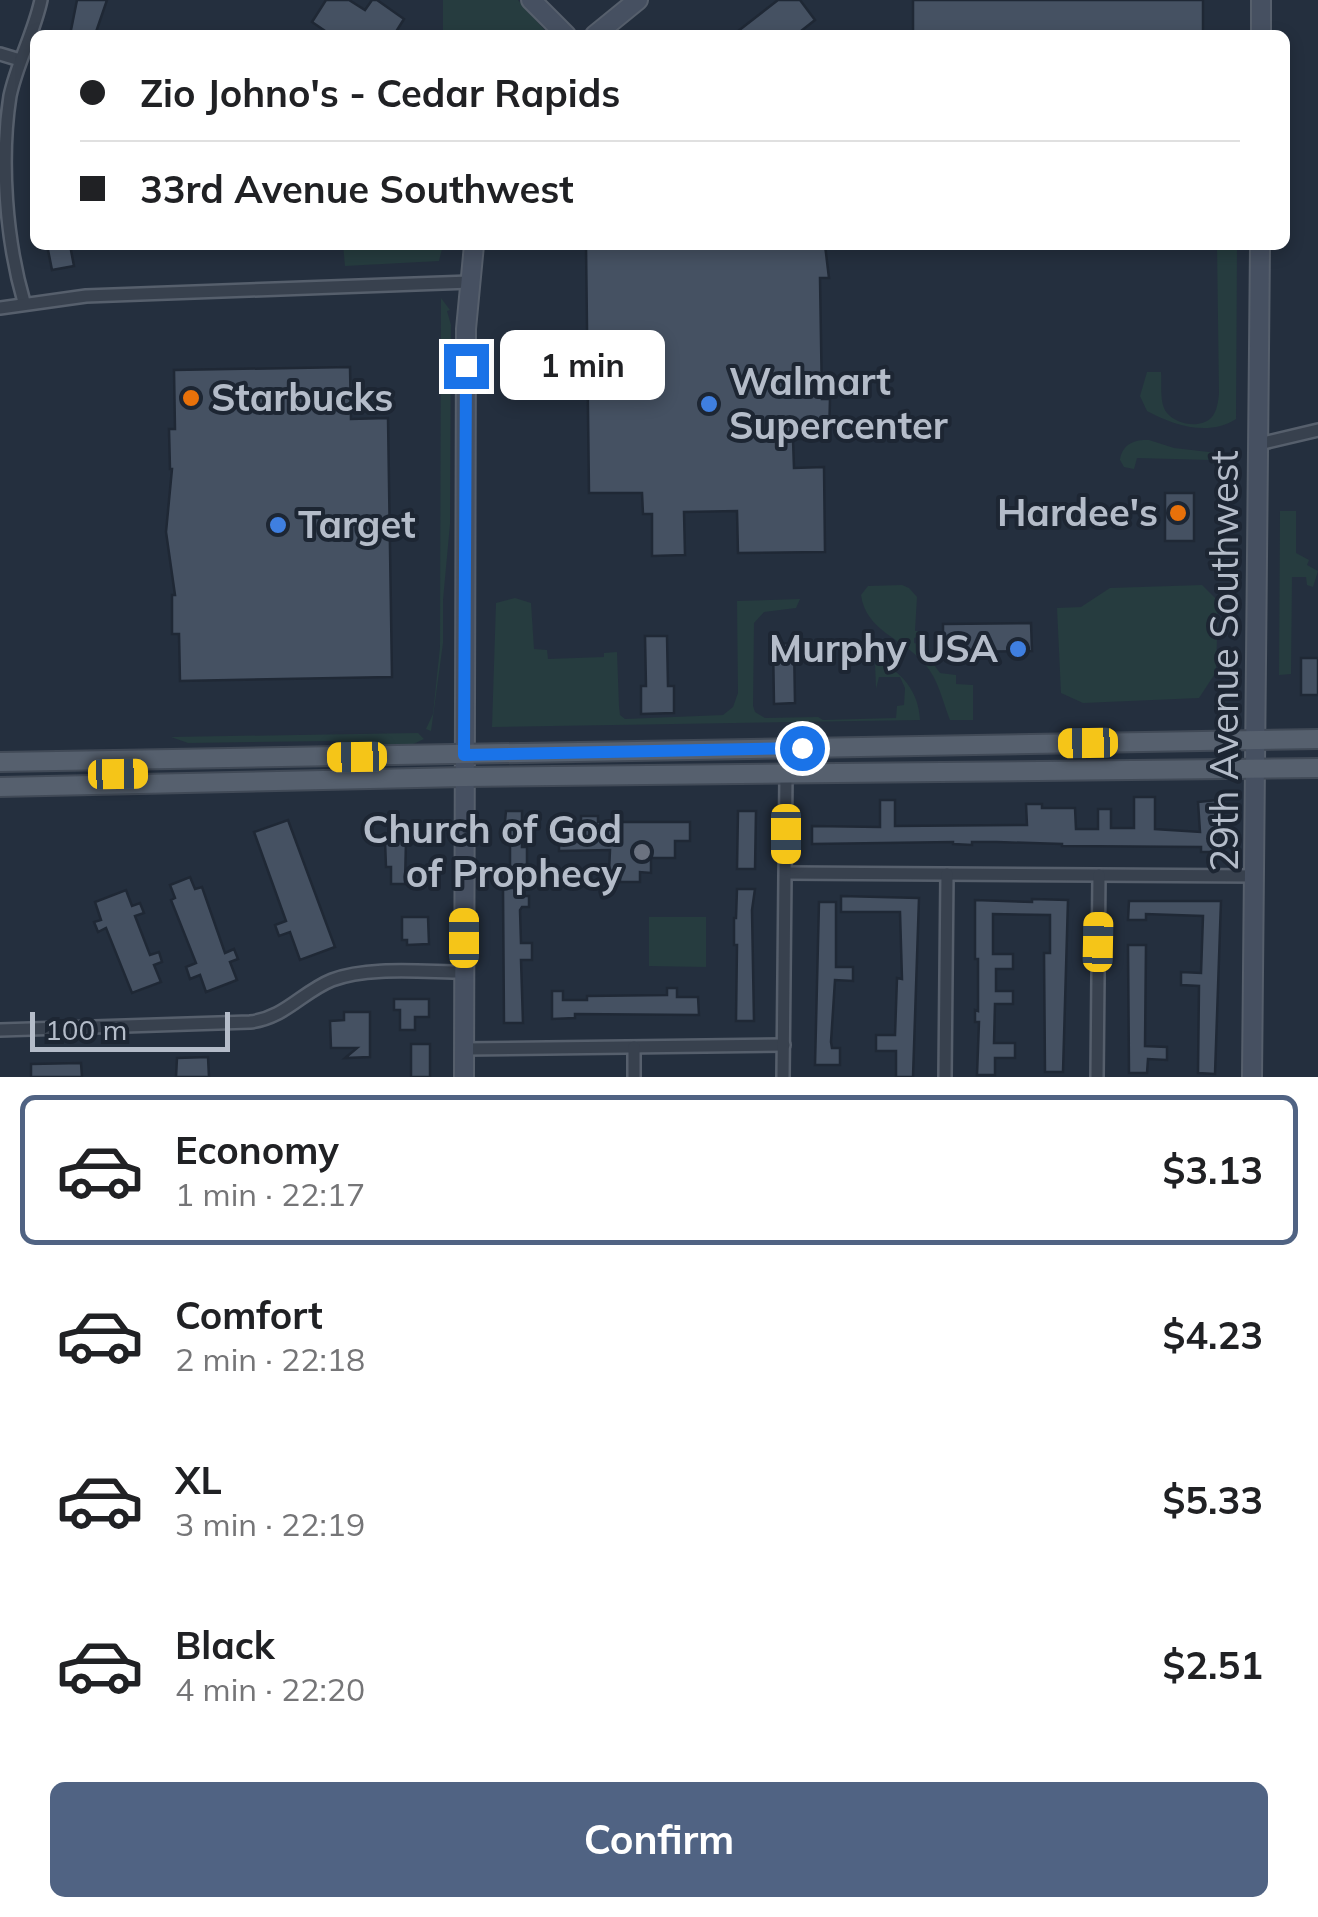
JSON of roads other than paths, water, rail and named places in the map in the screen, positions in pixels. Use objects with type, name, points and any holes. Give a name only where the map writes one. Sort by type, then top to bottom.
[{"type":"main road","points":[[0,762],[1318,739]]},
{"type":"main road","points":[[832,773],[852,762],[934,760],[947,745]]},
{"type":"main road","points":[[72,786],[75,778],[83,774],[152,773],[161,769],[162,760]]},
{"type":"main road","points":[[0,787],[1318,768]]},
{"type":"street","points":[[30,30],[41,0]]},
{"type":"street","points":[[531,0],[561,30]]},
{"type":"street","points":[[600,30],[638,0]]},
{"type":"street","points":[[1261,0],[1261,30]]},
{"type":"street","points":[[24,302],[6,228],[5,139],[9,98],[30,31]]},
{"type":"street","points":[[0,54],[20,60]]},
{"type":"street","points":[[464,1077],[466,329],[473,250]]},
{"type":"street","name":"29th Avenue Southwest","points":[[1252,1077],[1260,250]]},
{"type":"street","points":[[0,308],[86,296],[470,282]]},
{"type":"street","points":[[1258,444],[1318,430]]},
{"type":"street","points":[[783,1077],[786,774]]},
{"type":"street","points":[[786,873],[1256,876]]},
{"type":"street","points":[[945,1077],[947,874]]},
{"type":"street","points":[[1097,1077],[1099,875]]},
{"type":"street","points":[[0,1030],[269,1020],[328,982],[351,974],[464,972]]},
{"type":"street","points":[[464,1049],[784,1045]]},
{"type":"street","points":[[634,1047],[634,1077]]},
{"type":"place","name":"Starbucks","points":[[191,398]]},
{"type":"place","name":"Walmart Supercenter","points":[[709,404]]},
{"type":"place","name":"Hardee's","points":[[1178,513]]},
{"type":"place","name":"Target","points":[[278,525]]},
{"type":"place","name":"Murphy USA","points":[[1018,649]]},
{"type":"place","name":"Church of God of Prophecy","points":[[642,852]]}]
